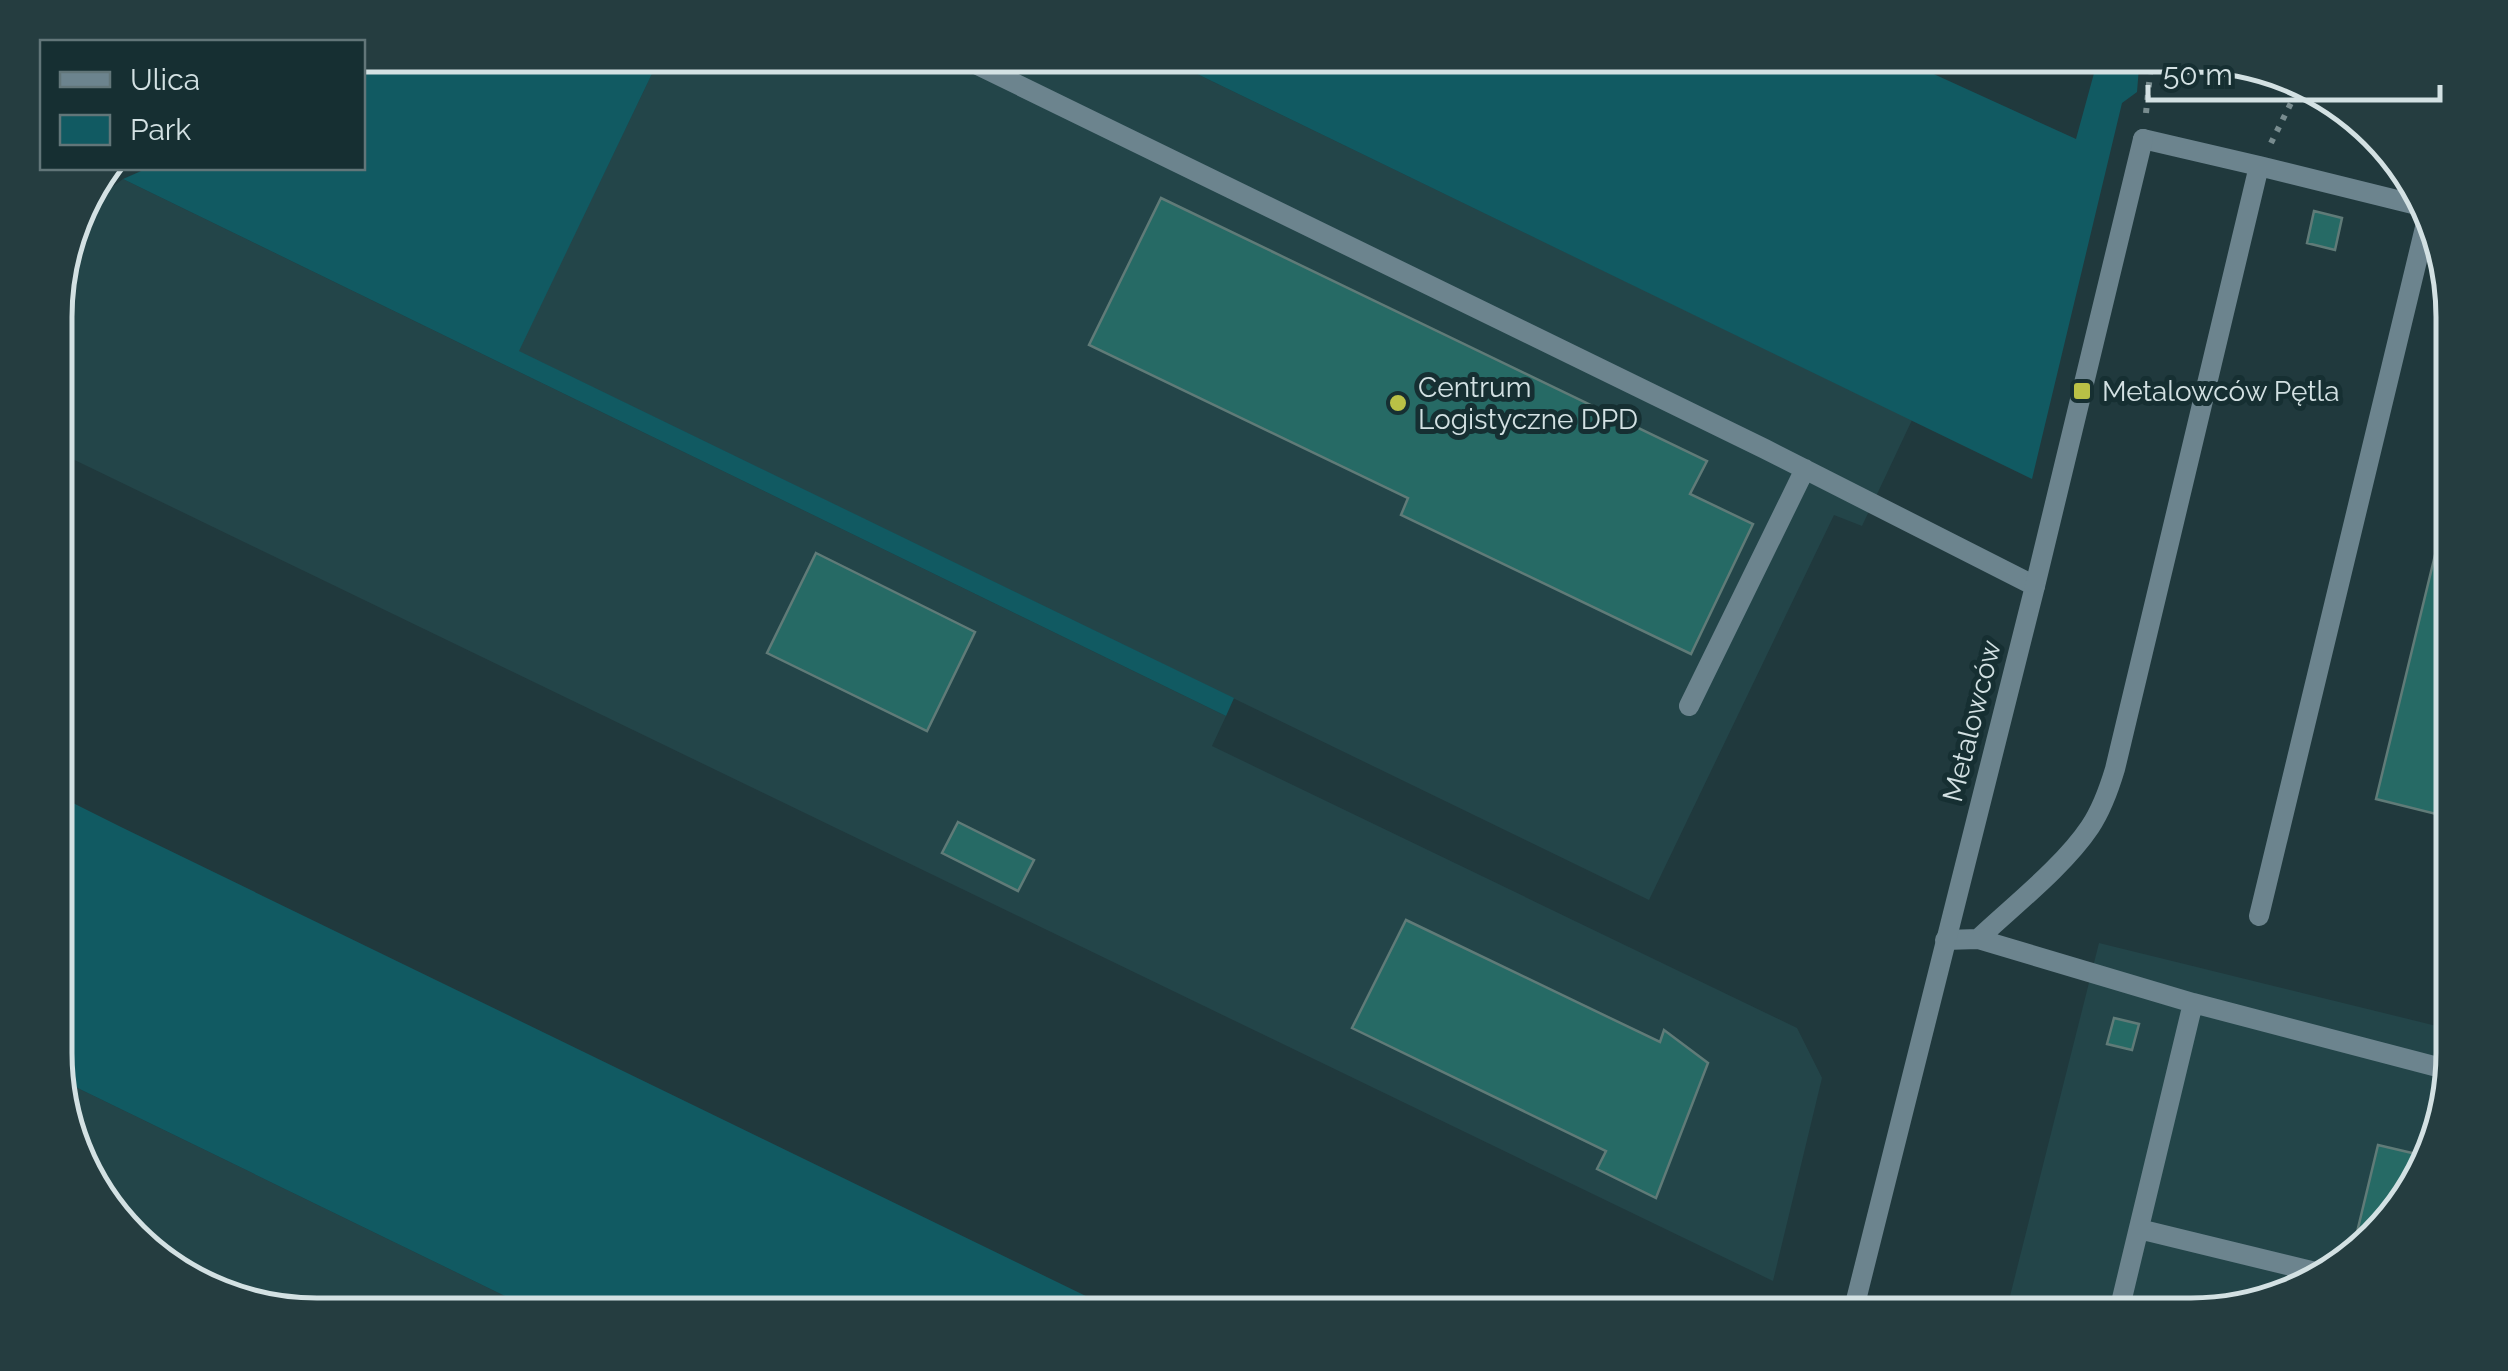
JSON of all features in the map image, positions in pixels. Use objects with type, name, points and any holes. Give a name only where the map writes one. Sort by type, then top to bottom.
[{"type":"street","points":[[994,73],[1805,469],[2035,586]]},
{"type":"street","points":[[2143,139],[2406,202]]},
{"type":"street","name":"Metalowców","points":[[1856,1298],[2143,139]]},
{"type":"street","points":[[1978,940],[2070,852],[2105,800],[2259,166]]},
{"type":"street","points":[[2259,916],[2422,238]]},
{"type":"street","points":[[1689,706],[1805,469]]},
{"type":"street","points":[[1944,940],[1978,940],[2193,1003],[2435,1066]]},
{"type":"street","points":[[2122,1298],[2193,1003]]},
{"type":"street","points":[[2139,1229],[2305,1269]]},
{"type":"path","points":[[2143,139],[2150,73]]},
{"type":"path","points":[[2259,166],[2294,96]]},
{"type":"shaded area","points":[[652,73],[1195,73],[1912,420],[1862,526],[1834,515],[1649,900],[518,351]]},
{"type":"shaded area","points":[[123,179],[1226,716],[1212,746],[1797,1028],[1822,1078],[1773,1281],[73,459],[73,302],[77,270],[91,224],[109,189]]},
{"type":"shaded area","points":[[2099,943],[2436,1026],[2427,1117],[2410,1162],[2375,1215],[2327,1257],[2299,1273],[2238,1294],[2206,1298],[2010,1298]]},
{"type":"shaded area","points":[[75,1087],[509,1298],[286,1296],[254,1290],[209,1273],[156,1238],[114,1190],[91,1147]]},
{"type":"green space","points":[[365,73],[652,73],[519,351],[1234,698],[1226,716],[123,179],[143,170],[365,170]]},
{"type":"green space","points":[[1195,73],[1931,73],[2076,139],[2094,73],[2139,73],[2137,92],[2122,103],[2032,479]]},
{"type":"green space","points":[[72,803],[1090,1298],[509,1298],[75,1087],[72,1053]]},
{"type":"building","name":"Centrum Logistyczne DPD","points":[[1161,198],[1707,461],[1690,494],[1753,524],[1691,654],[1401,515],[1408,498],[1089,345]]},
{"type":"building","points":[[2314,211],[2342,218],[2335,250],[2307,243]]},
{"type":"building","points":[[2436,551],[2436,814],[2376,799]]},
{"type":"building","points":[[816,553],[975,632],[927,731],[767,653]]},
{"type":"building","points":[[958,822],[1034,860],[1018,891],[942,853]]},
{"type":"building","points":[[1406,920],[1660,1042],[1664,1030],[1708,1063],[1656,1198],[1597,1169],[1606,1151],[1352,1028]]},
{"type":"building","points":[[2114,1018],[2139,1024],[2132,1050],[2107,1044]]},
{"type":"building","points":[[2378,1145],[2413,1153],[2394,1190],[2357,1233]]},
{"type":"place","name":"Metalowców Pętla","points":[[2082,391]]},
{"type":"place","name":"Centrum Logistyczne DPD","points":[[1398,403]]}]
